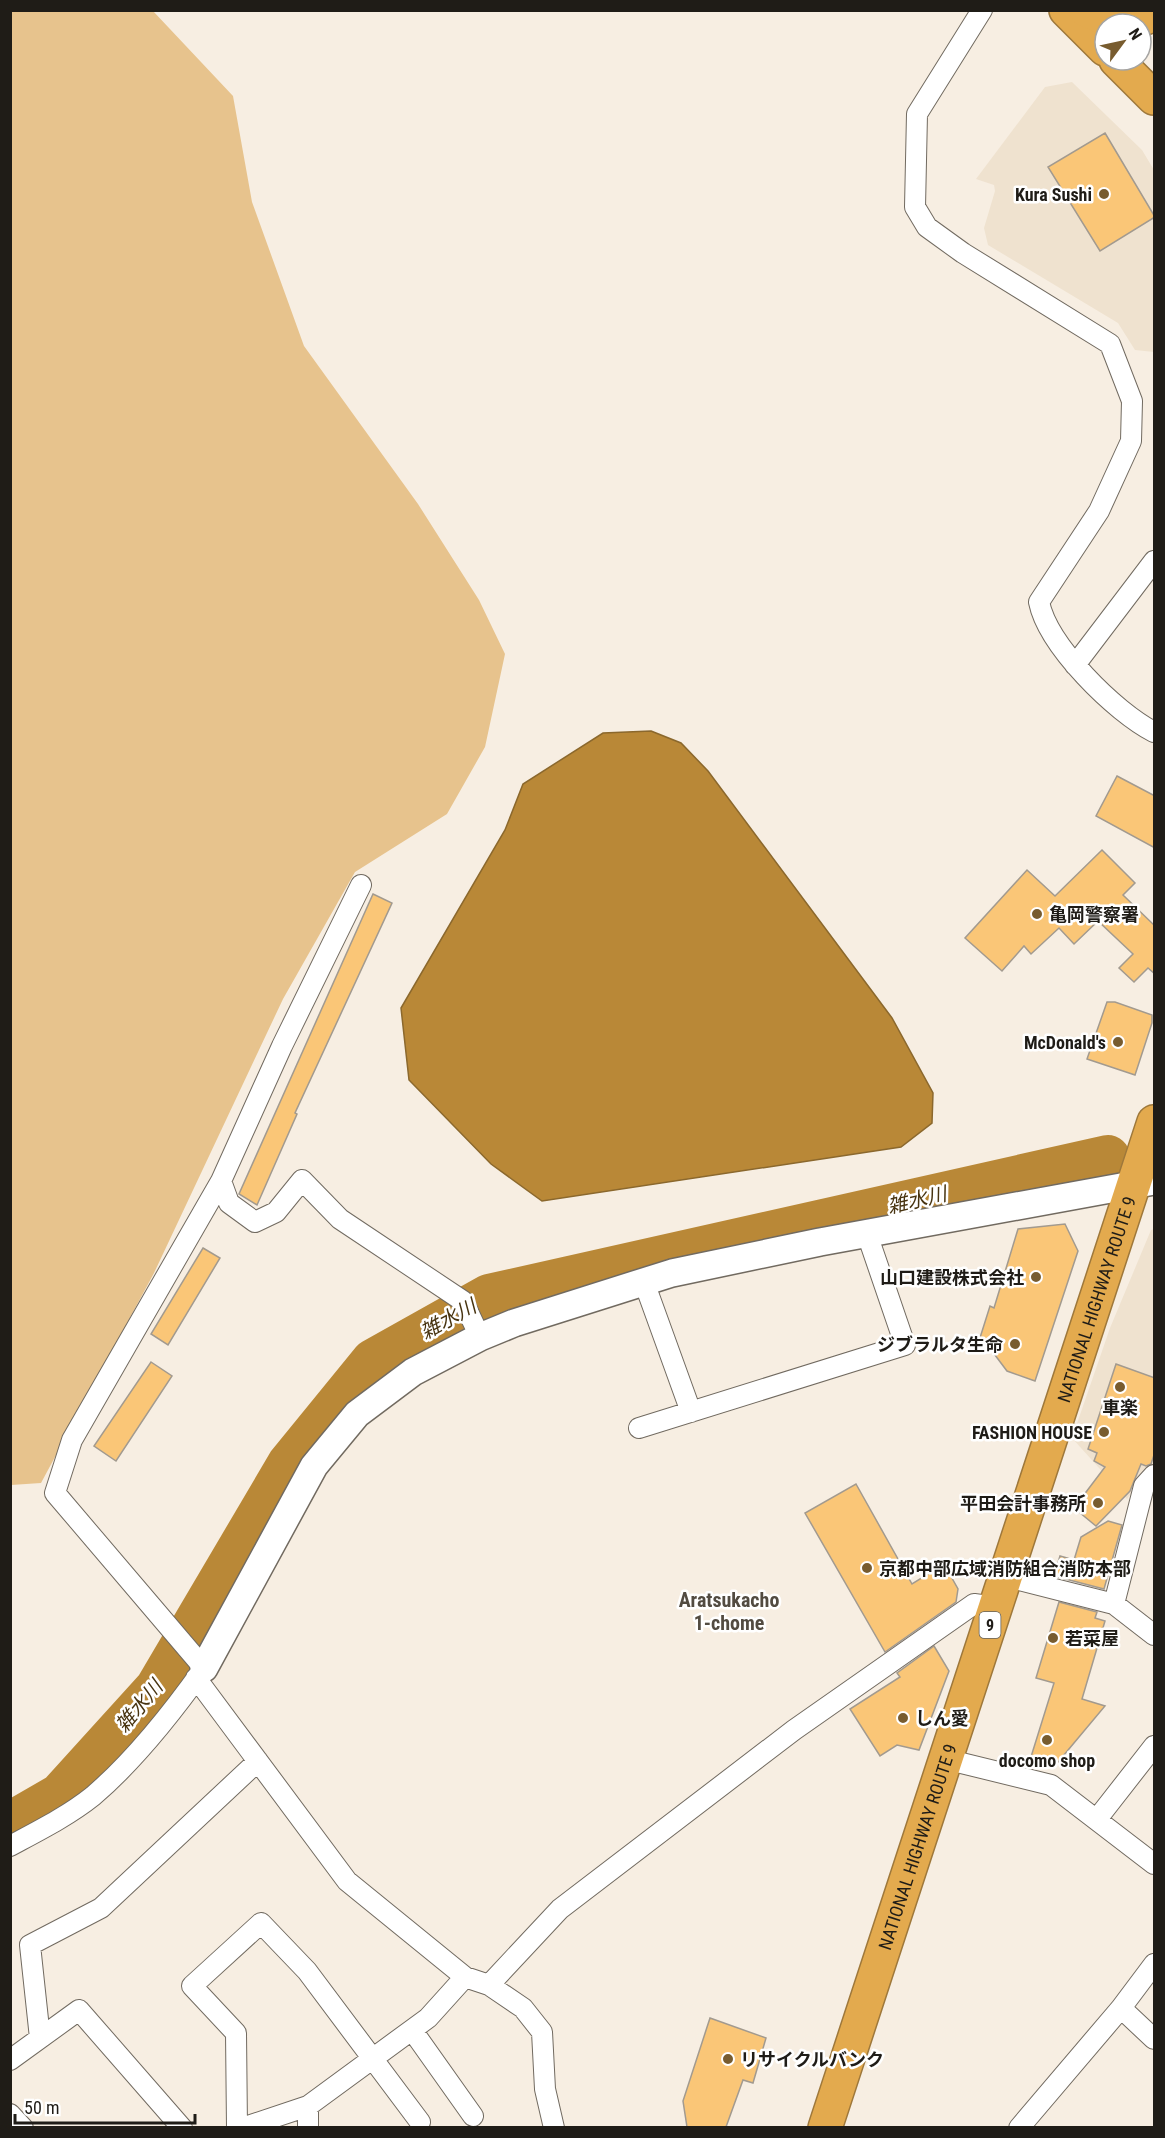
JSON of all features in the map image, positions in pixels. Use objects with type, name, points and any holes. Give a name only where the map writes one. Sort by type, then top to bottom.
[{"type":"highway","points":[[1066,10],[1093,37]]},
{"type":"highway","points":[[1086,10],[1117,22],[1129,23],[1141,21],[1155,13]]},
{"type":"highway","points":[[1128,72],[1155,98]]},
{"type":"highway","name":"NATIONAL HIGHWAY ROUTE 9","points":[[825,2127],[996,1607],[1145,1182],[1155,1122]]},
{"type":"street","points":[[982,10],[917,114],[915,207],[927,227],[963,253],[1110,344],[1132,401],[1131,441],[1099,511],[1039,602],[1042,618],[1075,665],[1140,724],[1155,732]]},
{"type":"street","points":[[1075,665],[1155,561]]},
{"type":"street","points":[[361,885],[282,1046],[221,1181],[72,1440],[55,1493],[200,1673],[258,1761],[347,1881],[465,1977],[489,1985],[523,2008],[542,2032],[545,2089],[554,2127]]},
{"type":"street","points":[[221,1181],[229,1203],[255,1222],[276,1212],[302,1180],[340,1219],[463,1301],[480,1337]]},
{"type":"street","points":[[10,1846],[54,1822],[93,1796],[176,1708],[200,1673],[314,1466],[357,1414],[413,1372],[480,1337],[514,1323],[672,1274],[867,1233],[1145,1182]]},
{"type":"street","points":[[639,1428],[904,1345],[867,1233]]},
{"type":"street","points":[[644,1282],[691,1412]]},
{"type":"street","points":[[1114,1604],[1144,1486],[1155,1475]]},
{"type":"street","points":[[1007,1576],[1114,1604],[1155,1635]]},
{"type":"street","points":[[489,1985],[560,1909],[775,1744],[974,1604],[996,1607]]},
{"type":"street","points":[[1097,1819],[1155,1746]]},
{"type":"street","points":[[945,1759],[1051,1785],[1155,1863]]},
{"type":"street","points":[[40,2038],[30,1945],[101,1908],[258,1761]]},
{"type":"street","points":[[237,2127],[236,2033],[192,1986],[261,1923],[307,1971],[372,2061],[420,2122]]},
{"type":"street","points":[[1019,2127],[1121,2008],[1155,1964]]},
{"type":"street","points":[[242,2127],[309,2106],[428,2018],[465,1977]]},
{"type":"street","points":[[1121,2008],[1155,2039]]},
{"type":"street","points":[[10,2060],[79,2010],[182,2127]]},
{"type":"street","points":[[412,2030],[473,2116]]},
{"type":"street","points":[[308,2127],[309,2106]]},
{"type":"street","points":[[10,2114],[22,2127]]},
{"type":"shaded area","points":[[11,11],[153,11],[233,96],[252,202],[304,346],[418,504],[479,600],[505,654],[485,747],[447,814],[355,872],[283,999],[154,1273],[41,1483],[11,1485]]},
{"type":"shaded area","points":[[1072,82],[1142,150],[1154,170],[1154,352],[1135,350],[1118,323],[988,245],[984,228],[995,191],[994,185],[976,179],[1045,87]]},
{"type":"shaded area","points":[[651,731],[681,743],[708,771],[892,1018],[933,1093],[932,1123],[901,1147],[542,1201],[491,1164],[409,1080],[401,1008],[505,830],[523,784],[603,733]]},
{"type":"shaded area","points":[[1154,1229],[1154,1465],[1127,1499],[1072,1438],[1110,1328],[1151,1230]]},
{"type":"building","points":[[1105,133],[1155,217],[1100,251],[1048,167]]},
{"type":"building","points":[[1117,776],[1155,796],[1155,848],[1096,816]]},
{"type":"building","points":[[1102,850],[1135,883],[1123,895],[1155,926],[1155,974],[1148,968],[1134,982],[1119,968],[1133,954],[1098,921],[1074,944],[1059,928],[1031,954],[1024,946],[1002,971],[965,938],[1027,870],[1055,896]]},
{"type":"building","points":[[373,894],[392,903],[295,1113],[297,1114],[257,1205],[239,1194]]},
{"type":"building","points":[[1107,1002],[1115,1002],[1152,1015],[1152,1023],[1135,1075],[1087,1059]]},
{"type":"building","name":"山口建設株式会社","points":[[1065,1224],[1078,1251],[1035,1381],[1007,1371],[989,1347],[979,1341],[990,1306],[994,1308],[1018,1229]]},
{"type":"building","points":[[203,1248],[220,1258],[168,1345],[151,1334]]},
{"type":"building","points":[[151,1362],[172,1376],[116,1461],[94,1446]]},
{"type":"building","points":[[1116,1364],[1155,1378],[1155,1452],[1151,1464],[1146,1466],[1141,1464],[1130,1491],[1096,1526],[1074,1508],[1105,1467],[1094,1461],[1097,1453],[1088,1449]]},
{"type":"building","points":[[856,1484],[912,1584],[944,1564],[958,1589],[956,1602],[885,1652],[805,1513]]},
{"type":"building","points":[[1108,1521],[1122,1525],[1104,1589],[1054,1576],[1060,1556],[1074,1560],[1081,1537]]},
{"type":"building","points":[[1059,1602],[1097,1612],[1095,1618],[1105,1621],[1082,1699],[1105,1706],[1053,1768],[1030,1760],[1054,1683],[1036,1678]]},
{"type":"building","points":[[934,1646],[949,1671],[919,1750],[897,1745],[880,1756],[850,1709],[900,1677],[897,1673]]},
{"type":"building","name":"リサイクルバンク","points":[[710,2018],[766,2038],[753,2083],[743,2080],[726,2127],[687,2127],[683,2101]]},
{"type":"waterway","name":"雑水川","points":[[10,1824],[60,1795],[157,1688],[289,1464],[373,1361],[489,1296],[1108,1157]]},
{"type":"place","name":"Kura Sushi","points":[[1104,194]]},
{"type":"place","name":"亀岡警察署","points":[[1037,914]]},
{"type":"place","name":"McDonald's","points":[[1118,1042]]},
{"type":"place","name":"山口建設株式会社","points":[[1036,1277]]},
{"type":"place","name":"ジブラルタ生命","points":[[1015,1344]]},
{"type":"place","name":"車楽","points":[[1120,1387]]},
{"type":"place","name":"FASHION HOUSE","points":[[1104,1432]]},
{"type":"place","name":"平田会計事務所","points":[[1098,1503]]},
{"type":"place","name":"京都中部広域消防組合消防本部","points":[[867,1568]]},
{"type":"place","name":"若菜屋","points":[[1053,1638]]},
{"type":"place","name":"しん愛","points":[[903,1718]]},
{"type":"place","name":"docomo shop","points":[[1047,1740]]},
{"type":"place","name":"リサイクルバンク","points":[[728,2059]]},
{"type":"district","name":"Aratsukacho 1-chome","points":[[729,1612]]}]
